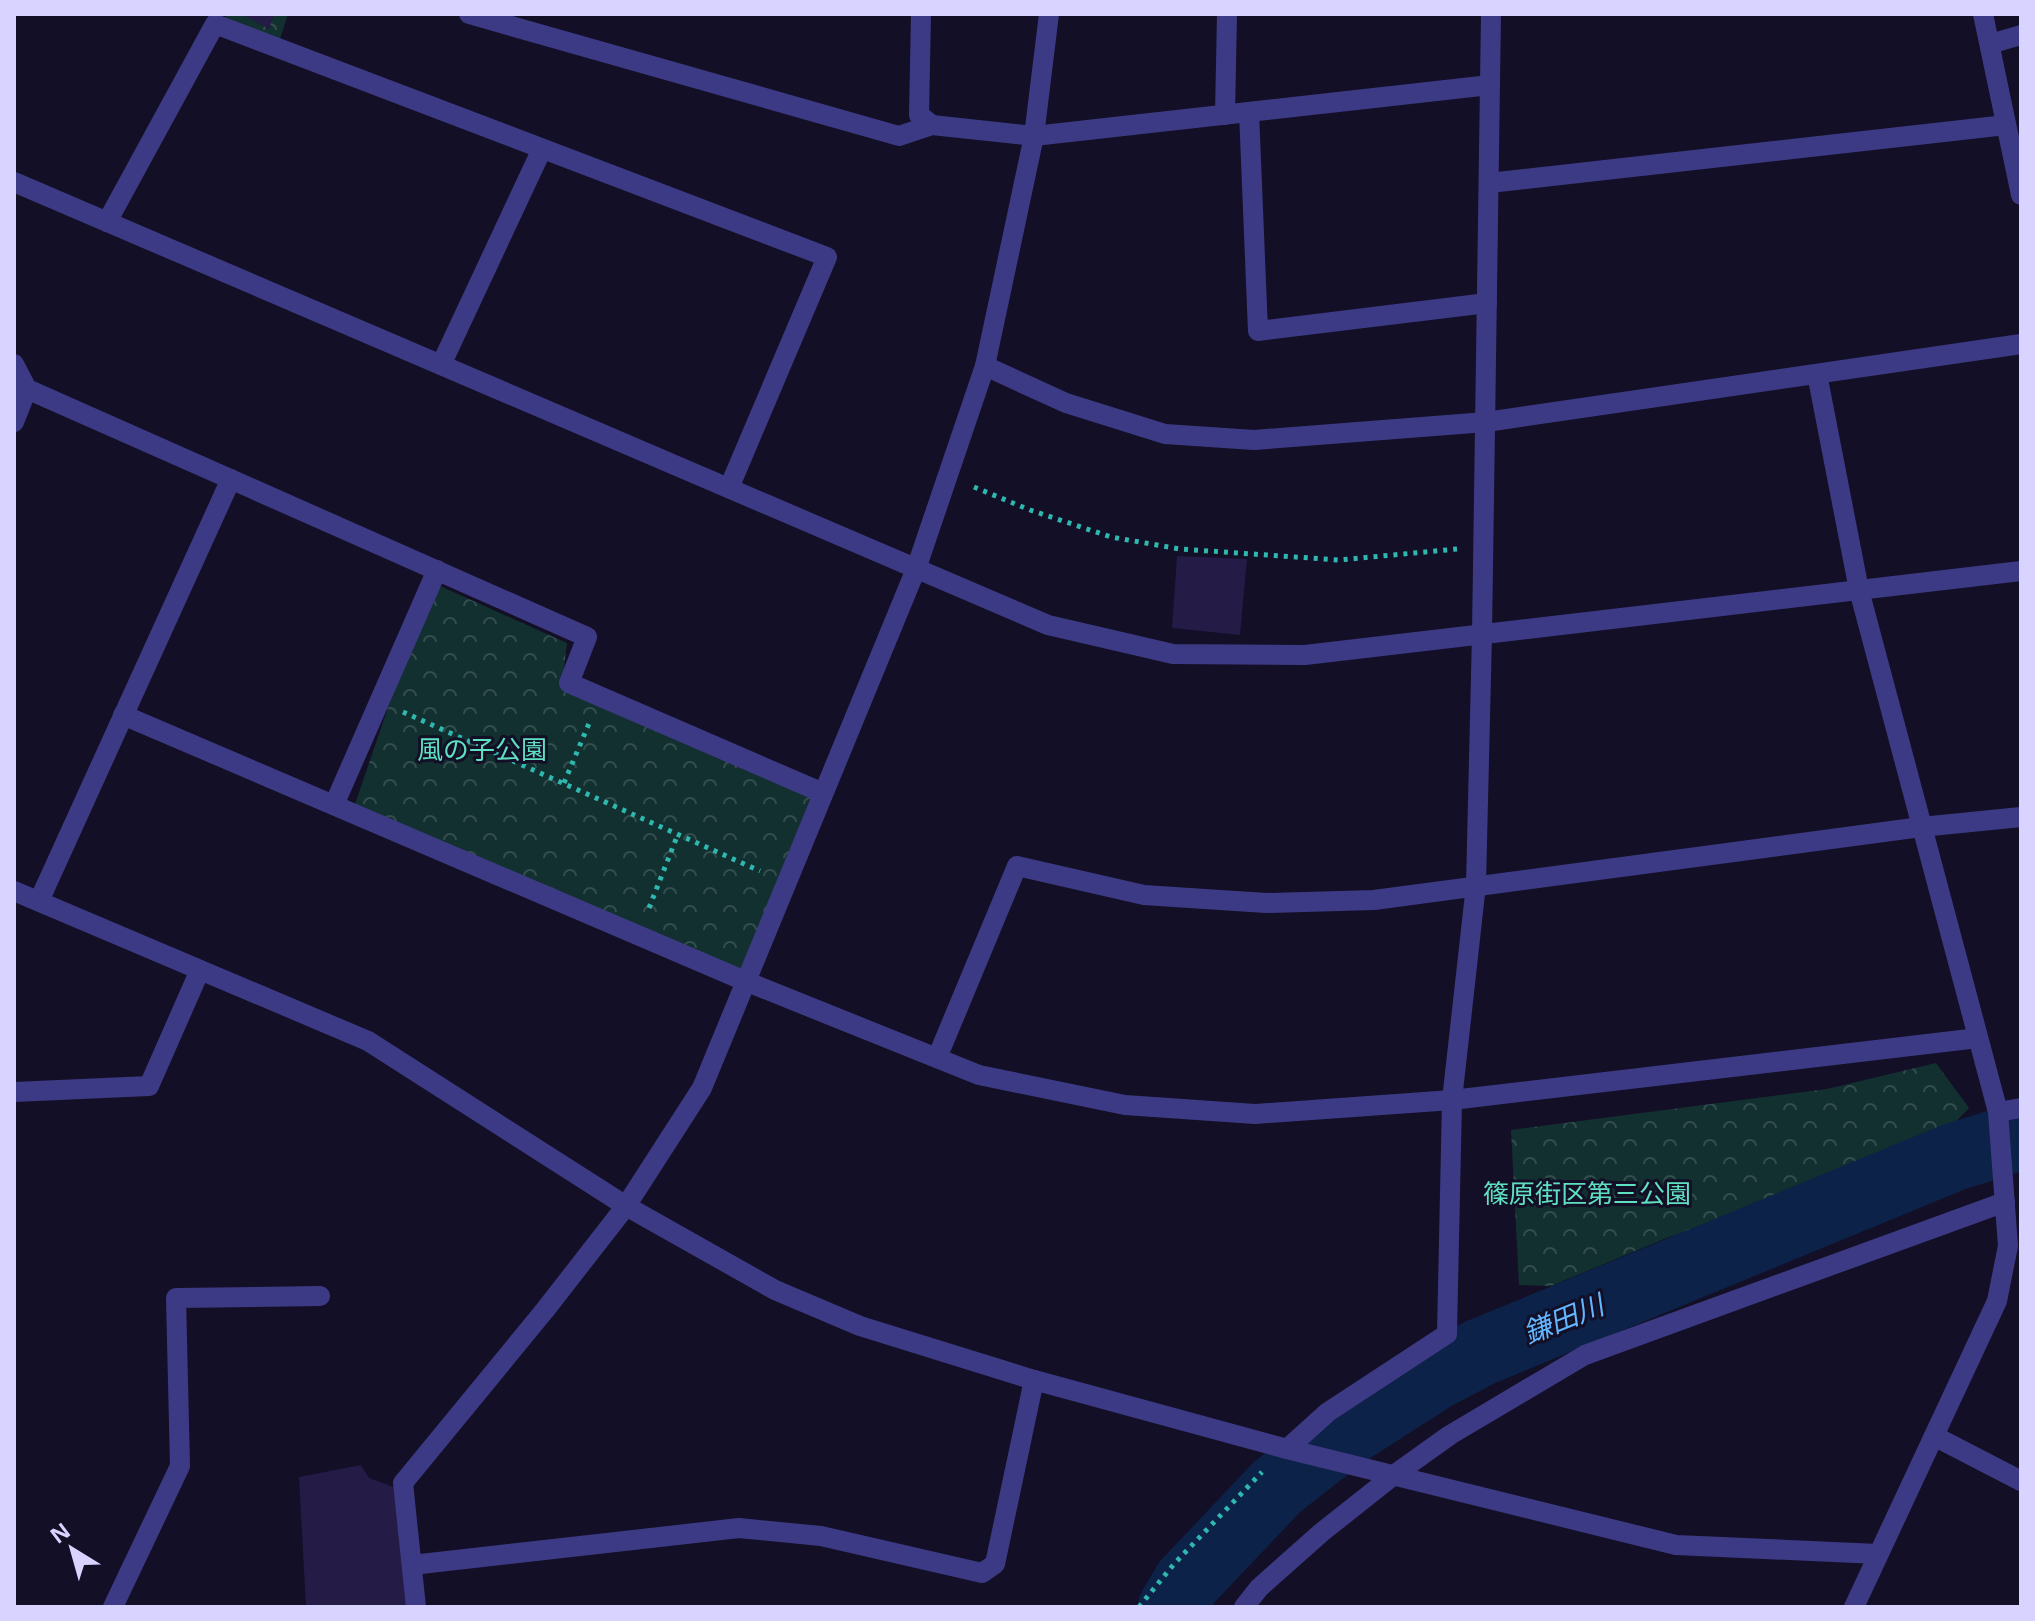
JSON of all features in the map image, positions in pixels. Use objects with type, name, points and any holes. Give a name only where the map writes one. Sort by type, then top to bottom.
[{"type":"street","points":[[469,14],[899,136],[932,125],[1034,136],[1490,85]]},
{"type":"street","points":[[921,14],[919,115],[932,125]]},
{"type":"street","points":[[416,1607],[403,1483],[626,1206],[702,1088],[916,569],[985,366],[1034,136],[1049,14]]},
{"type":"street","points":[[1225,115],[1227,14]]},
{"type":"street","points":[[1287,1449],[1328,1412],[1447,1334],[1452,1100],[1476,885],[1491,14]]},
{"type":"street","points":[[1983,14],[2021,195]]},
{"type":"street","points":[[107,222],[215,19],[542,149],[827,257],[729,488]]},
{"type":"street","points":[[1990,44],[2021,35]]},
{"type":"street","points":[[1249,112],[1258,331],[1487,303]]},
{"type":"street","points":[[1489,183],[2006,125]]},
{"type":"street","points":[[441,365],[542,149]]},
{"type":"street","points":[[14,182],[1048,625],[1173,654],[1305,655],[2021,571]]},
{"type":"street","points":[[985,366],[1066,403],[1165,434],[1254,440],[1486,422],[2021,344]]},
{"type":"street","points":[[14,364],[27,389],[587,637],[569,683],[823,793]]},
{"type":"street","points":[[1817,374],[1859,590],[1998,1112],[2008,1246],[1997,1301],[1854,1607]]},
{"type":"street","points":[[14,422],[27,389]]},
{"type":"street","points":[[39,901],[231,479]]},
{"type":"street","points":[[334,805],[437,570]]},
{"type":"street","points":[[123,715],[745,981],[979,1075],[1125,1105],[1255,1114],[1452,1100],[1978,1038]]},
{"type":"street","points":[[937,1058],[1017,866],[1144,895],[1266,903],[1374,900],[1921,827],[2021,817]]},
{"type":"street","points":[[14,891],[368,1041],[626,1206],[775,1290],[860,1326],[1034,1380],[1287,1449],[1676,1545],[1878,1554]]},
{"type":"street","points":[[14,1092],[149,1086],[200,970]]},
{"type":"street","points":[[1998,1112],[2021,1108]]},
{"type":"street","points":[[1244,1607],[1259,1588],[1322,1532],[1394,1475],[1450,1435],[1585,1355],[2005,1202]]},
{"type":"street","points":[[113,1607],[180,1466],[176,1298],[320,1296]]},
{"type":"street","points":[[412,1565],[739,1528],[821,1536],[982,1573],[995,1564],[1034,1380]]},
{"type":"street","points":[[1934,1436],[2021,1481]]},
{"type":"path","points":[[947,476],[1030,510],[1111,537],[1180,549],[1339,560],[1484,546]]},
{"type":"path","points":[[564,783],[600,696]]},
{"type":"path","points":[[379,702],[786,883]]},
{"type":"path","points":[[639,935],[678,834]]},
{"type":"path","points":[[1139,1607],[1174,1564],[1287,1449]]},
{"type":"green space","points":[[226,14],[288,14],[277,48],[225,22]]},
{"type":"green space","name":"風の子公園","points":[[431,582],[567,643],[562,684],[814,797],[742,972],[354,807]]},
{"type":"green space","name":"篠原街区第三公園","points":[[1936,1063],[1969,1108],[1933,1145],[1816,1191],[1768,1203],[1730,1219],[1669,1237],[1551,1286],[1519,1285],[1511,1130],[1827,1089]]},
{"type":"building","points":[[242,14],[274,14],[269,29]]},
{"type":"building","points":[[1177,556],[1247,559],[1240,635],[1172,628]]},
{"type":"building","points":[[361,1465],[369,1478],[396,1488],[415,1607],[306,1607],[299,1477]]},
{"type":"waterway","name":"鎌田川","points":[[1172,1607],[1187,1582],[1277,1487],[1342,1436],[1437,1375],[1481,1352],[1954,1157],[2021,1136]]}]
